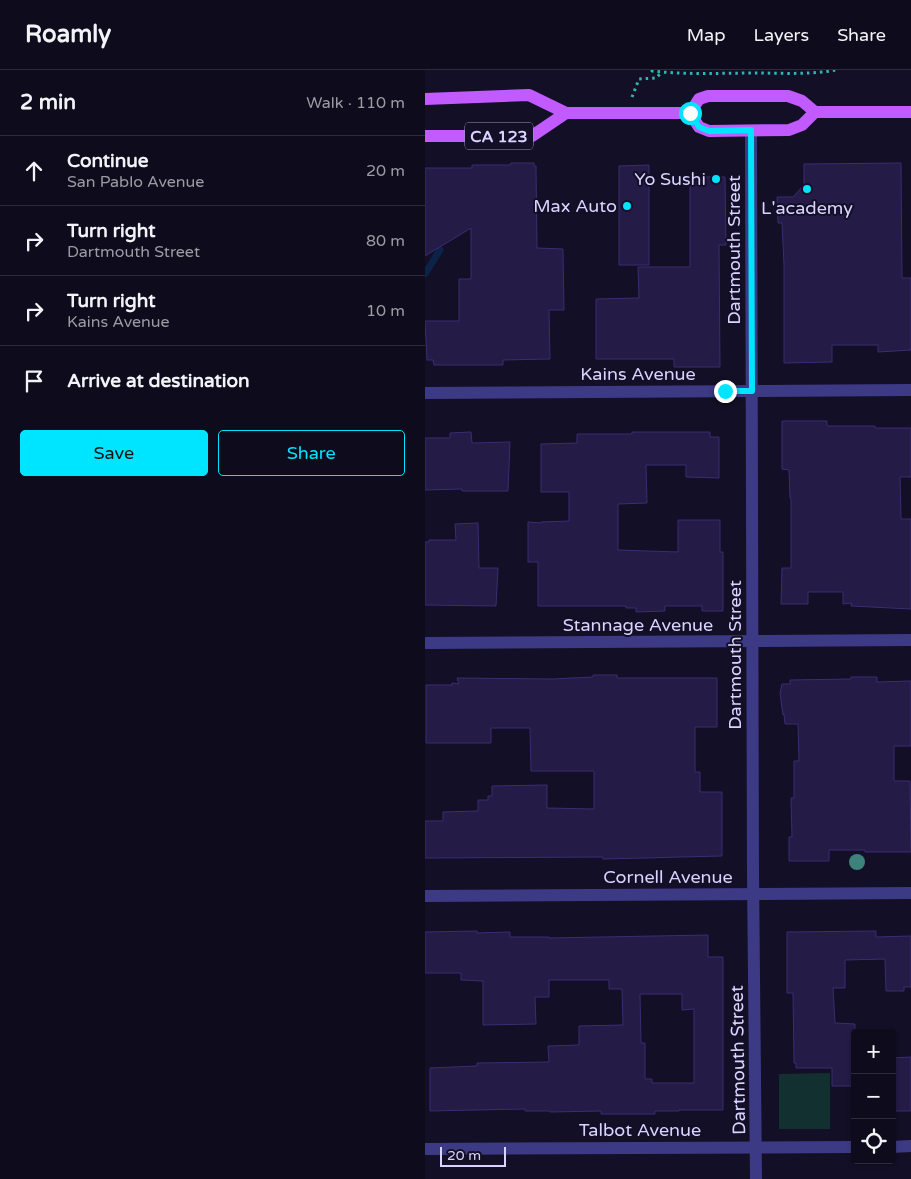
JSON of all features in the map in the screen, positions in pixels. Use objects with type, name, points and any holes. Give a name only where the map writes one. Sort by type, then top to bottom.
[{"type":"main road","name":"CA 123","points":[[425,99],[529,95],[566,113],[690,113]]},
{"type":"main road","points":[[815,112],[802,125],[789,130],[709,131],[699,127],[690,113],[699,100],[708,96],[789,96],[802,101],[815,112],[911,112]]},
{"type":"main road","name":"CA 123","points":[[425,136],[532,136],[566,113]]},
{"type":"street","name":"Dartmouth Street","points":[[751,130],[756,1179]]},
{"type":"street","name":"Kains Avenue","points":[[425,393],[911,390]]},
{"type":"street","name":"Stannage Avenue","points":[[425,643],[911,640]]},
{"type":"street","name":"Cornell Avenue","points":[[425,896],[911,893]]},
{"type":"street","points":[[896,1146],[911,1146]]},
{"type":"street","name":"Talbot Avenue","points":[[425,1149],[851,1147]]},
{"type":"path","points":[[652,71],[802,72],[836,70]]},
{"type":"path","points":[[627,113],[639,78],[656,78],[662,72]]},
{"type":"green space","points":[[830,1073],[830,1129],[779,1129],[779,1074]]},
{"type":"building","points":[[511,163],[534,163],[534,166],[536,166],[537,248],[563,249],[564,310],[549,310],[550,359],[503,360],[503,365],[434,365],[433,360],[427,360],[425,321],[459,321],[459,279],[471,279],[471,228],[425,256],[425,168],[472,168],[472,165],[510,165]]},
{"type":"building","points":[[901,163],[902,278],[911,278],[911,350],[878,352],[878,345],[832,345],[832,362],[784,363],[784,265],[782,223],[778,223],[777,197],[793,197],[804,185],[804,164]]},
{"type":"building","points":[[649,165],[649,265],[619,265],[619,166]]},
{"type":"building","points":[[690,177],[725,177],[726,245],[719,245],[720,367],[674,367],[674,359],[596,359],[596,299],[639,298],[638,267],[690,267]]},
{"type":"building","points":[[782,421],[827,421],[827,426],[911,428],[911,477],[900,477],[901,519],[911,519],[911,609],[851,606],[852,603],[843,604],[843,592],[808,592],[808,604],[781,604],[782,568],[791,568],[791,499],[789,470],[782,469]]},
{"type":"building","points":[[471,432],[472,443],[510,442],[508,491],[425,490],[425,438],[450,438],[450,433]]},
{"type":"building","points":[[632,432],[710,432],[710,437],[719,437],[719,478],[686,477],[686,465],[646,465],[647,503],[618,504],[618,550],[678,552],[678,520],[720,520],[720,552],[723,552],[723,611],[702,611],[702,606],[665,606],[665,611],[636,612],[636,608],[626,608],[626,606],[538,606],[538,562],[528,562],[528,522],[569,521],[569,492],[541,492],[541,444],[577,443],[577,434],[632,434]]},
{"type":"building","points":[[478,523],[479,568],[498,568],[496,606],[425,605],[425,542],[429,542],[429,540],[456,540],[455,524]]},
{"type":"building","points":[[593,675],[617,675],[617,678],[717,678],[717,727],[695,727],[695,772],[700,772],[700,792],[722,792],[722,856],[603,859],[603,857],[425,858],[425,821],[443,821],[443,812],[478,811],[478,800],[488,800],[488,796],[492,796],[492,786],[547,785],[547,808],[594,809],[594,771],[531,771],[530,728],[491,728],[491,743],[426,743],[426,685],[459,684],[457,678],[552,679],[593,677]]},
{"type":"building","points":[[851,677],[877,677],[877,682],[911,681],[911,746],[894,746],[894,781],[910,781],[911,852],[829,850],[829,861],[789,861],[789,837],[792,837],[791,798],[794,798],[794,761],[799,761],[798,724],[785,724],[780,693],[782,684],[790,684],[790,680],[851,679]]},
{"type":"building","points":[[876,931],[876,937],[911,936],[911,987],[904,987],[904,991],[886,991],[885,959],[845,960],[845,988],[833,988],[835,1023],[855,1024],[855,1029],[851,1029],[851,1086],[832,1086],[832,1068],[796,1068],[796,1063],[794,1063],[793,993],[787,993],[787,932]]},
{"type":"building","points":[[425,932],[510,932],[510,937],[549,938],[708,935],[708,957],[723,957],[723,1110],[655,1111],[655,1114],[601,1114],[601,1111],[550,1112],[525,1111],[525,1109],[430,1111],[430,1068],[477,1066],[477,1063],[549,1062],[548,1046],[579,1045],[579,1026],[623,1025],[622,989],[609,989],[609,980],[549,980],[549,997],[535,997],[536,1024],[483,1025],[483,981],[461,980],[461,973],[425,973]],"holes":[[[640,994],[682,994],[682,1010],[694,1009],[694,1083],[652,1083],[652,1079],[645,1079],[645,1043],[641,1043]]]},
{"type":"building","points":[[911,1057],[911,1111],[896,1111],[896,1058]]},
{"type":"waterway","points":[[425,274],[440,250]]},
{"type":"place","name":"Yo Sushi","points":[[716,179]]},
{"type":"place","name":"L'academy","points":[[807,189]]},
{"type":"place","name":"Max Auto","points":[[627,206]]},
{"type":"route","points":[[690,113],[699,127],[709,131],[751,130],[752,391],[725,391]]}]
